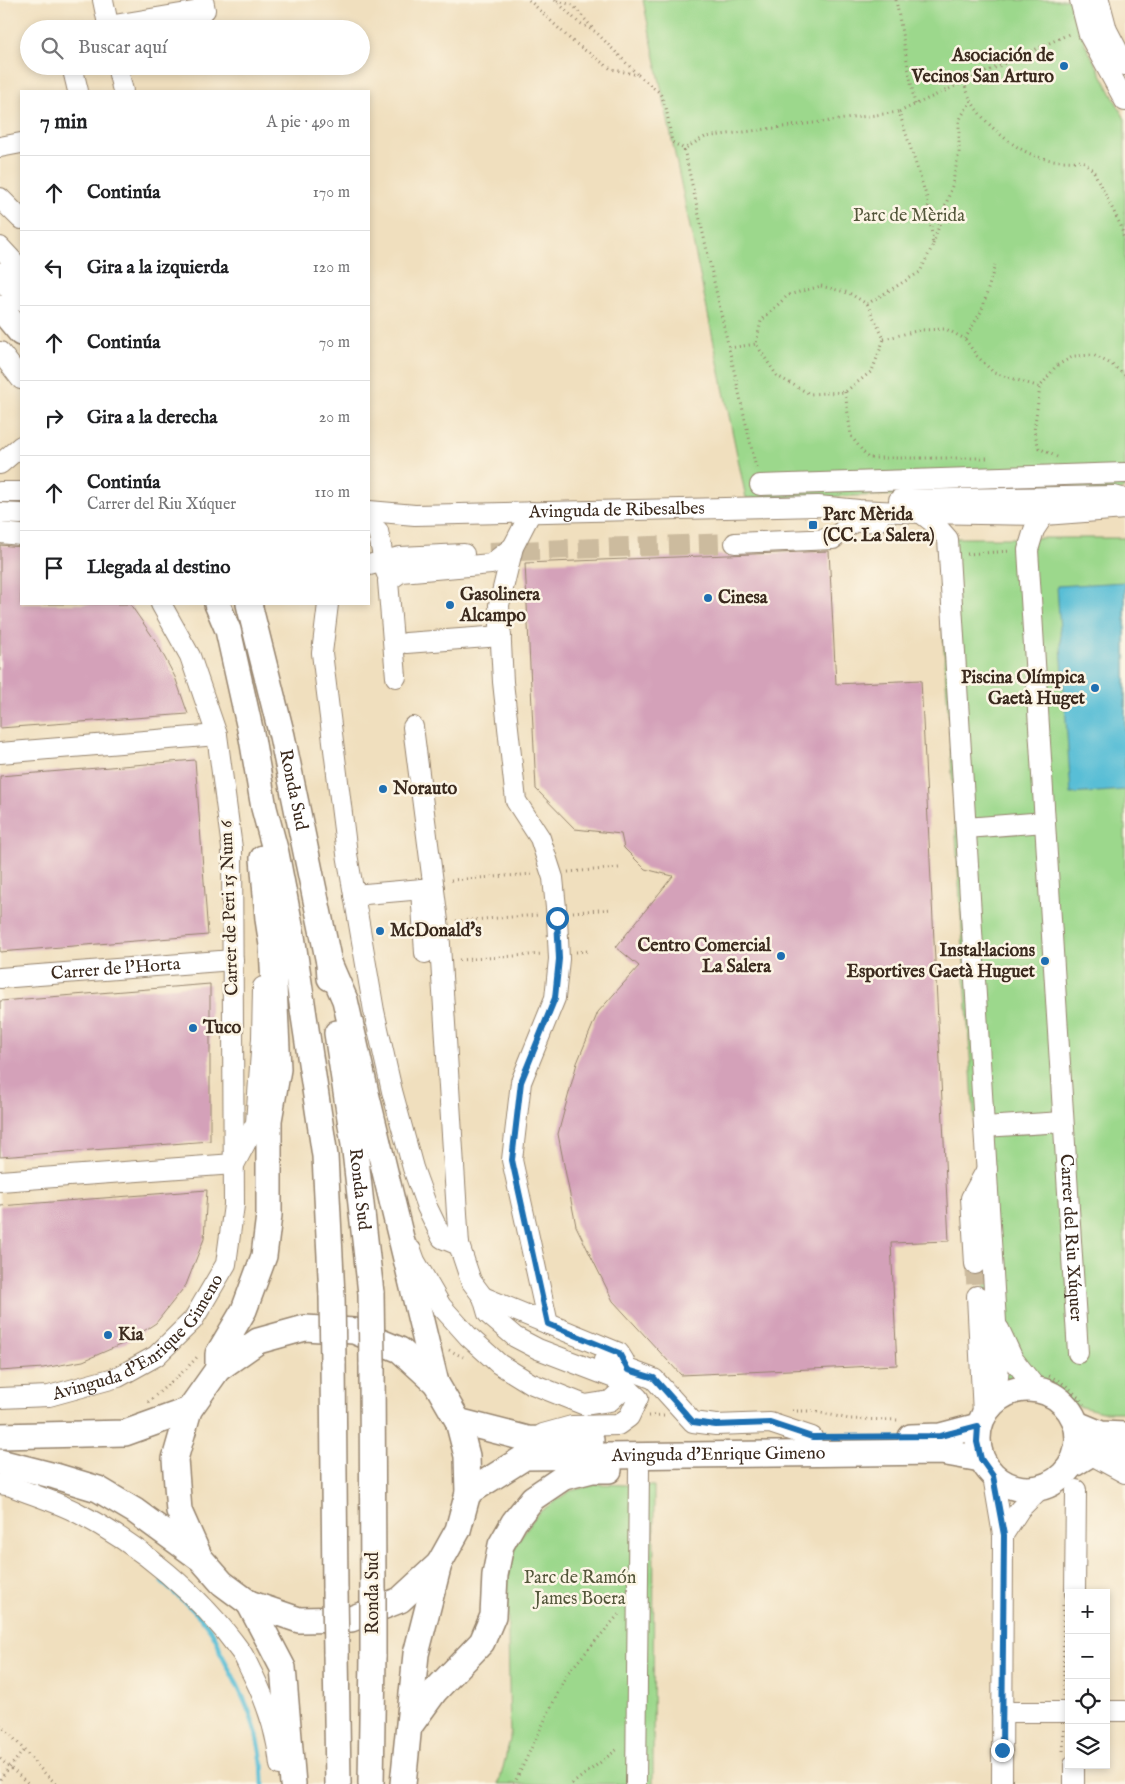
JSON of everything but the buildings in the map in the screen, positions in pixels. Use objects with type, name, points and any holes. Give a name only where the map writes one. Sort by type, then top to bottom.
[{"type":"main road","points":[[0,275],[20,297]]},
{"type":"main road","points":[[0,308],[20,333]]},
{"type":"main road","name":"Ronda Sud","points":[[217,605],[228,630],[252,738],[264,808],[276,853],[292,936],[325,1156],[332,1296],[338,1784]]},
{"type":"main road","name":"Ronda Sud","points":[[249,605],[266,666],[329,963],[332,1006],[356,1150],[371,1293],[373,1592],[371,1784]]},
{"type":"main road","points":[[218,1369],[218,1354],[244,1310],[264,1256],[269,1216],[269,1120],[278,1069],[272,945],[263,859],[264,808]]},
{"type":"main road","points":[[329,963],[345,1000],[436,1383],[458,1421],[468,1456],[468,1492],[458,1530],[439,1564],[416,1654],[403,1784]]},
{"type":"main road","points":[[200,1558],[179,1511],[175,1459],[189,1410],[218,1369],[258,1341],[305,1328],[354,1331],[400,1350],[436,1383]]},
{"type":"main road","points":[[1125,1435],[1102,1434],[1039,1381],[1015,1389],[986,1413],[977,1442],[987,1468],[1015,1489],[1040,1489],[1058,1480],[1081,1460],[1125,1454]]},
{"type":"main road","points":[[0,1436],[125,1433],[189,1410]]},
{"type":"main road","name":"Avinguda d'Enrique Gimeno","points":[[458,1421],[528,1439],[940,1436],[986,1413]]},
{"type":"main road","points":[[1081,1460],[1079,1445],[1083,1417]]},
{"type":"main road","name":"Avinguda d'Enrique Gimeno","points":[[468,1492],[525,1457],[941,1452],[987,1468]]},
{"type":"main road","points":[[409,1727],[435,1691],[482,1642],[493,1616],[495,1575],[502,1545],[514,1522],[533,1498],[564,1477],[592,1470],[639,1469],[686,1456]]},
{"type":"main road","points":[[0,1462],[98,1489],[136,1511],[200,1558],[222,1583],[249,1603],[299,1620],[351,1619],[400,1600],[439,1564]]},
{"type":"main road","points":[[249,1603],[283,1668],[293,1784]]},
{"type":"street","points":[[103,0],[107,20]]},
{"type":"street","points":[[1080,0],[1089,35],[1118,57]]},
{"type":"street","points":[[1099,0],[1107,30],[1118,57],[1125,102]]},
{"type":"street","points":[[139,20],[204,5]]},
{"type":"street","points":[[74,75],[78,90]]},
{"type":"street","points":[[119,75],[123,90]]},
{"type":"street","points":[[0,147],[20,142]]},
{"type":"street","points":[[0,248],[14,262],[20,277]]},
{"type":"street","points":[[0,352],[20,378]]},
{"type":"street","points":[[0,464],[20,447]]},
{"type":"street","points":[[760,484],[1125,473]]},
{"type":"street","points":[[955,478],[944,513],[948,547],[987,1169],[996,1322],[993,1343],[999,1365],[986,1413]]},
{"type":"street","points":[[0,492],[20,492]]},
{"type":"street","name":"Avinguda de Ribesalbes","points":[[370,511],[415,515],[818,506],[887,512],[944,513],[1048,506],[1114,496],[1125,499]]},
{"type":"street","name":"Avinguda de Ribesalbes","points":[[818,506],[862,500],[944,513]]},
{"type":"street","name":"Avinguda de Ribesalbes","points":[[370,501],[415,515]]},
{"type":"street","name":"Avinguda de Ribesalbes","points":[[1048,506],[1125,509]]},
{"type":"street","name":"Carrer del Riu Xúquer","points":[[1048,506],[1034,530],[1028,550],[1078,1353]]},
{"type":"street","points":[[0,512],[20,514]]},
{"type":"street","points":[[531,512],[513,547],[500,605],[503,682],[516,801],[540,838],[553,878],[559,953],[555,998],[521,1082],[512,1160],[548,1324]]},
{"type":"street","points":[[864,521],[887,512]]},
{"type":"street","points":[[735,543],[833,540],[853,522],[916,520],[944,513]]},
{"type":"street","points":[[944,513],[948,547]]},
{"type":"street","points":[[370,525],[378,531],[376,562],[388,581],[396,677]]},
{"type":"street","points":[[0,533],[20,535]]},
{"type":"street","points":[[388,581],[401,572],[491,564],[513,547]]},
{"type":"street","points":[[376,562],[400,557],[489,552]]},
{"type":"street","name":"Carrer de Peri 15 Num 6","points":[[162,605],[190,656],[217,734],[232,848],[234,1164]]},
{"type":"street","points":[[261,605],[266,666]]},
{"type":"street","points":[[328,605],[322,654],[347,854],[374,1011],[408,1152],[427,1207],[442,1238],[459,1245]]},
{"type":"street","points":[[406,643],[501,636]]},
{"type":"street","points":[[413,728],[429,886],[433,957],[459,1245],[470,1282],[482,1297],[488,1314],[514,1337],[538,1349],[624,1375],[654,1378],[693,1422],[716,1425],[770,1423],[812,1437]]},
{"type":"street","points":[[0,753],[217,734]]},
{"type":"street","points":[[966,828],[1045,822]]},
{"type":"street","points":[[354,895],[429,886]]},
{"type":"street","points":[[429,886],[438,922],[433,957]]},
{"type":"street","points":[[0,1180],[234,1164],[256,1122],[262,1038],[264,946],[268,919]]},
{"type":"street","name":"Carrer de l'Horta","points":[[0,978],[233,960]]},
{"type":"street","points":[[984,1127],[1063,1122]]},
{"type":"street","name":"Avinguda d'Enrique Gimeno","points":[[0,1398],[48,1396],[118,1376],[156,1356],[193,1320],[226,1264],[234,1205],[234,1164]]},
{"type":"street","points":[[975,1264],[971,1198],[987,1169]]},
{"type":"street","points":[[393,1204],[415,1262],[442,1306],[468,1336],[499,1364],[530,1384],[585,1405],[610,1401],[622,1389],[624,1375]]},
{"type":"street","points":[[977,1296],[986,1413]]},
{"type":"street","points":[[482,1297],[619,1353],[624,1375],[638,1398],[629,1416],[618,1425],[572,1426],[528,1439]]},
{"type":"street","points":[[996,1322],[1013,1359],[1039,1381]]},
{"type":"street","points":[[560,1344],[624,1375]]},
{"type":"street","points":[[1081,1460],[1125,1473]]},
{"type":"street","points":[[987,1468],[1004,1535],[1002,1784]]},
{"type":"street","points":[[636,1784],[639,1469]]},
{"type":"street","points":[[0,1484],[11,1486],[77,1512],[118,1536],[157,1565],[209,1614],[242,1653],[267,1702],[279,1747],[282,1784]]},
{"type":"street","points":[[1004,1535],[1020,1509],[1040,1489]]},
{"type":"street","points":[[1075,1589],[1076,1490]]},
{"type":"street","points":[[1110,1711],[1125,1711]]},
{"type":"street","points":[[1002,1712],[1065,1712]]},
{"type":"street","points":[[1074,1769],[1074,1784]]},
{"type":"path","points":[[528,0],[572,41],[611,69],[638,75]]},
{"type":"path","points":[[569,0],[596,32],[638,75],[660,92],[666,108],[672,142],[684,149],[760,484]]},
{"type":"path","points":[[896,0],[915,105]]},
{"type":"path","points":[[555,1],[578,22],[596,32]]},
{"type":"path","points":[[555,1],[573,5]]},
{"type":"path","points":[[684,149],[704,137],[899,112],[1069,34],[1078,38],[1089,35]]},
{"type":"path","points":[[964,82],[971,101],[994,129],[1012,144],[1035,156],[1072,162],[1083,161],[1093,170],[1121,226],[1125,243]]},
{"type":"path","points":[[867,304],[920,272],[933,245],[952,186],[959,152],[959,120],[971,101]]},
{"type":"path","points":[[899,112],[928,201],[933,245]]},
{"type":"path","points":[[965,339],[982,310],[995,265]]},
{"type":"path","points":[[821,286],[849,293],[867,304],[884,339],[872,371],[845,392],[810,394],[777,376],[756,344],[761,321],[788,295],[821,286]]},
{"type":"path","points":[[884,339],[920,330],[946,329],[965,339],[977,356],[994,373],[1040,387]]},
{"type":"path","points":[[729,348],[756,344]]},
{"type":"path","points":[[1047,457],[1057,457],[1039,448],[1034,431],[1040,387],[1056,366],[1074,356],[1092,355],[1111,364],[1125,375]]},
{"type":"path","points":[[845,392],[851,436],[868,458],[998,458]]},
{"type":"path","points":[[948,547],[1028,550]]},
{"type":"path","points":[[429,886],[619,868]]},
{"type":"path","points":[[438,922],[612,909]]},
{"type":"path","points":[[433,957],[588,951]]},
{"type":"path","points":[[444,1347],[457,1355],[471,1359]]},
{"type":"path","points":[[1039,1381],[1059,1380],[1073,1391],[1083,1417]]},
{"type":"path","points":[[783,1410],[813,1411],[848,1419],[904,1420]]},
{"type":"path","points":[[629,1416],[685,1412]]},
{"type":"path","points":[[514,1784],[567,1674],[637,1593]]},
{"type":"path","points":[[0,1725],[14,1736],[49,1778],[57,1784]]},
{"type":"path","points":[[572,1784],[635,1736]]},
{"type":"path","points":[[0,1779],[24,1750]]},
{"type":"path","points":[[0,1759],[29,1784]]},
{"type":"green space","name":"Parc de Mèrida","points":[[643,0],[1075,0],[1085,44],[1125,119],[1125,487],[1119,491],[746,498]]},
{"type":"green space","name":"Instal·lacions Esportives Gaetà Huguet","points":[[937,538],[1125,538],[1125,1412],[1102,1412],[991,1384]]},
{"type":"green space","name":"Parc de Ramón James Boera","points":[[598,1484],[654,1486],[653,1784],[499,1784],[510,1739],[507,1579],[517,1542],[538,1513],[570,1491]]},
{"type":"water","name":"Piscina Olímpica Gaetà Huget","points":[[1125,582],[1125,790],[1071,794],[1057,586]]},
{"type":"waterway","points":[[162,1582],[188,1605],[212,1632],[220,1652],[237,1683],[256,1732],[260,1749],[263,1784]]},
{"type":"tunnel","points":[[489,552],[735,543]]},
{"type":"tunnel","points":[[975,1264],[977,1296]]},
{"type":"place","name":"Asociación de Vecinos San Arturo","points":[[1064,66]]},
{"type":"place","name":"Parc Mèrida (CC. La Salera)","points":[[813,525]]},
{"type":"place","name":"Cinesa","points":[[708,598]]},
{"type":"place","name":"Gasolinera Alcampo","points":[[450,605]]},
{"type":"place","name":"Piscina Olímpica Gaetà Huget","points":[[1095,688]]},
{"type":"place","name":"Norauto","points":[[383,789]]},
{"type":"place","name":"McDonald's","points":[[380,931]]},
{"type":"place","name":"Centro Comercial La Salera","points":[[781,956]]},
{"type":"place","name":"Instal·lacions Esportives Gaetà Huguet","points":[[1045,961]]},
{"type":"place","name":"Tuco","points":[[193,1028]]},
{"type":"place","name":"Kia","points":[[108,1335]]},
{"type":"route","points":[[557,918],[559,959],[555,998],[521,1082],[512,1160],[548,1324],[619,1353],[628,1370],[654,1378],[693,1422],[716,1425],[770,1423],[812,1437],[940,1436],[978,1426],[977,1442],[981,1459],[993,1476],[1004,1535],[1002,1750]]}]
